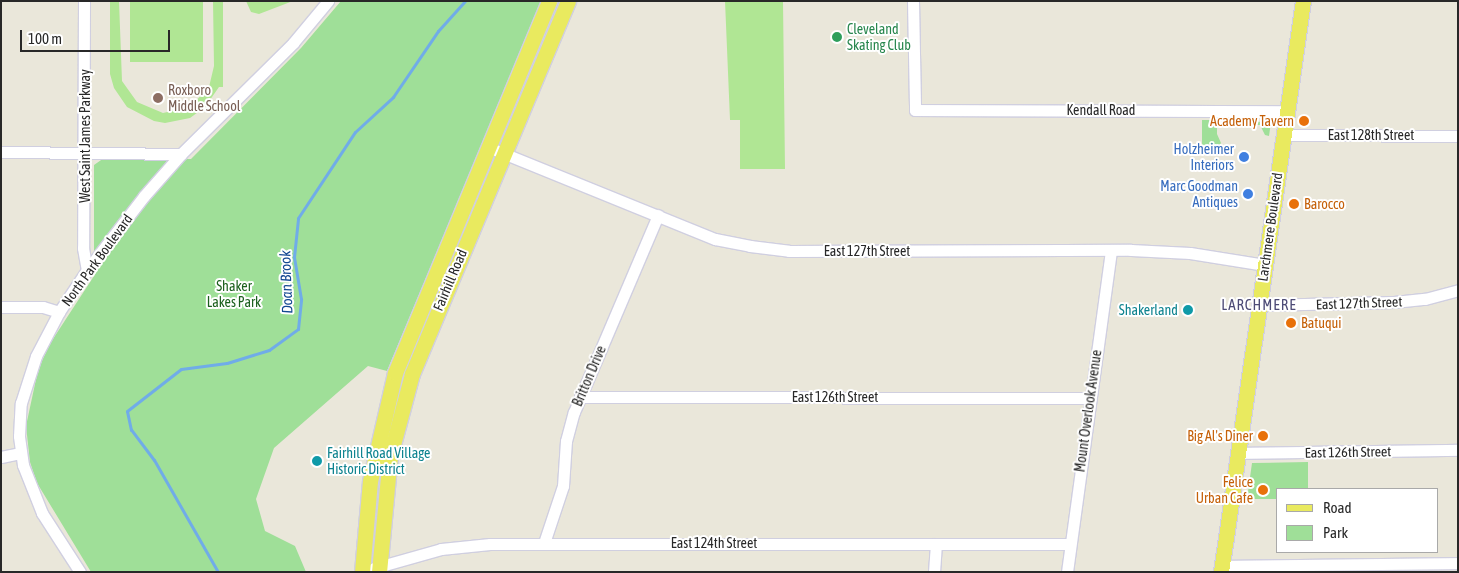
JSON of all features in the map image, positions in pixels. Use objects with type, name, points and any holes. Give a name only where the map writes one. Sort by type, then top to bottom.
[{"type":"main road","name":"Fairhill Road","points":[[362,571],[375,454],[395,373],[549,1]]},
{"type":"main road","name":"Fairhill Road","points":[[379,569],[390,456],[412,374],[503,152],[568,1]]},
{"type":"main road","name":"Larchmere Boulevard","points":[[1222,569],[1303,1]]},
{"type":"main road","points":[[375,454],[390,456]]},
{"type":"street","name":"West Saint James Parkway","points":[[84,1],[85,152],[83,248],[87,270]]},
{"type":"street","name":"North Park Boulevard","points":[[80,572],[38,506],[26,479],[20,453],[19,420],[25,385],[59,312],[87,270],[121,225],[182,154],[293,43],[328,1]]},
{"type":"street","name":"Kendall Road","points":[[913,1],[914,110],[1287,111]]},
{"type":"street","name":"East 128th Street","points":[[1284,135],[1458,136]]},
{"type":"street","name":"East 127th Street","points":[[488,146],[715,239],[789,251],[1111,251],[1190,253],[1265,265]]},
{"type":"street","points":[[1,152],[182,154]]},
{"type":"street","name":"Britton Drive","points":[[544,543],[563,486],[566,441],[580,397],[658,215]]},
{"type":"street","name":"Mount Overlook Avenue","points":[[1067,572],[1069,544],[1111,251]]},
{"type":"street","name":"East 127th Street","points":[[1259,305],[1394,302],[1425,299],[1458,290]]},
{"type":"street","points":[[1,307],[43,307],[59,312]]},
{"type":"street","name":"East 126th Street","points":[[580,397],[1090,398]]},
{"type":"street","name":"East 126th Street","points":[[1238,453],[1458,450]]},
{"type":"street","points":[[1,457],[20,453]]},
{"type":"street","name":"East 124th Street","points":[[362,571],[379,569],[458,546],[544,543],[1069,544]]},
{"type":"street","points":[[934,572],[936,544]]},
{"type":"street","points":[[1222,569],[1458,563]]},
{"type":"green space","points":[[110,1],[119,1],[122,81],[137,102],[163,113],[190,107],[209,87],[214,66],[213,1],[223,1],[223,87],[219,87],[205,107],[190,118],[165,123],[154,121],[127,107],[114,88],[110,74]]},
{"type":"green space","points":[[130,1],[203,1],[203,62],[130,62]]},
{"type":"green space","points":[[246,1],[293,1],[259,14],[251,12]]},
{"type":"green space","name":"Shaker Lakes Park","points":[[341,1],[542,1],[387,371],[368,366],[274,448],[256,499],[265,531],[295,546],[306,572],[91,572],[37,483],[30,462],[26,426],[38,370],[49,345],[94,276],[94,165],[104,158],[191,159],[301,48]]},
{"type":"green space","points":[[557,1],[562,1],[505,137],[500,135]]},
{"type":"green space","points":[[725,1],[783,1],[785,169],[740,169],[740,120],[730,120]]},
{"type":"green space","points":[[1202,120],[1217,120],[1217,134],[1221,143],[1216,151],[1202,148]]},
{"type":"green space","points":[[1222,121],[1271,122],[1269,136],[1265,135],[1260,125],[1222,125]]},
{"type":"green space","points":[[489,162],[493,164],[386,448],[385,429],[401,377]]},
{"type":"green space","points":[[383,461],[375,553],[373,557],[372,515],[379,463]]},
{"type":"green space","points":[[1308,462],[1308,488],[1276,488],[1276,499],[1247,499],[1252,463]]},
{"type":"waterway","name":"Doan Brook","points":[[218,572],[154,460],[131,430],[127,411],[181,369],[227,363],[269,350],[298,329],[301,299],[294,257],[298,218],[355,132],[393,97],[438,31],[465,1]]},
{"type":"place","name":"Cleveland Skating Club","points":[[837,37]]},
{"type":"place","name":"Roxboro Middle School","points":[[158,98]]},
{"type":"place","name":"Academy Tavern","points":[[1304,121]]},
{"type":"place","name":"Holzheimer Interiors","points":[[1244,157]]},
{"type":"place","name":"Marc Goodman Antiques","points":[[1248,194]]},
{"type":"place","name":"Barocco","points":[[1294,204]]},
{"type":"place","name":"Shakerland","points":[[1188,310]]},
{"type":"place","name":"Batuqui","points":[[1291,323]]},
{"type":"place","name":"Big Al's Diner","points":[[1263,436]]},
{"type":"place","name":"Fairhill Road Village Historic District","points":[[317,461]]},
{"type":"place","name":"Felice Urban Cafe","points":[[1263,490]]},
{"type":"district","name":"LARCHMERE","points":[[1259,305]]}]
